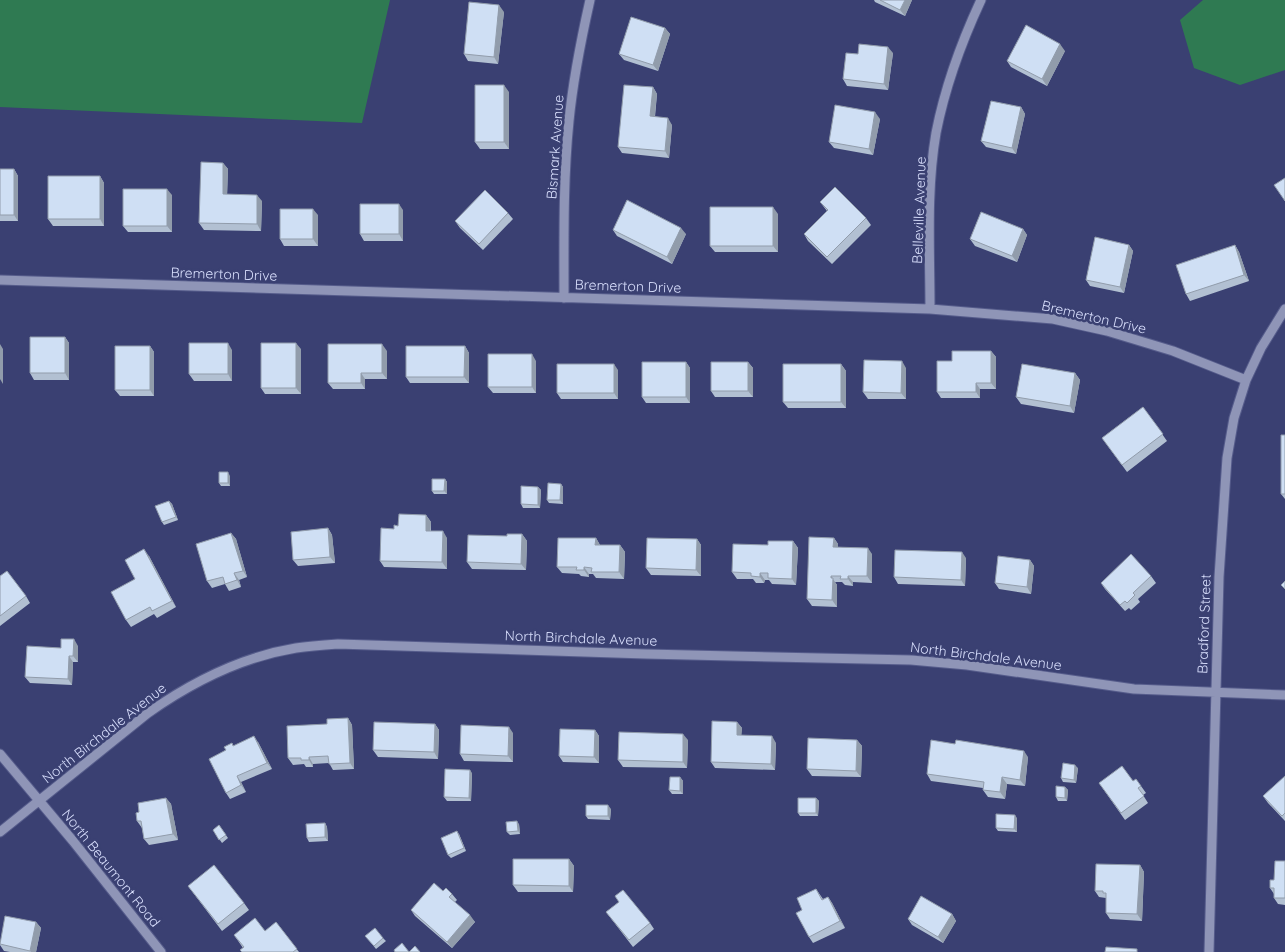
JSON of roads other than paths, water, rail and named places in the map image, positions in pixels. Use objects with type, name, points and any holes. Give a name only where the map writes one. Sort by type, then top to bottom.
[{"type":"street","name":"Bismark Avenue","points":[[564,298],[565,175],[569,121],[578,55],[590,0]]},
{"type":"street","name":"Belleville Avenue","points":[[930,309],[930,186],[936,135],[944,96],[961,46],[981,0]]},
{"type":"street","name":"Bremerton Drive","points":[[0,280],[930,309],[1054,319],[1107,331],[1173,351],[1246,380]]},
{"type":"street","name":"Bradford Street","points":[[1209,952],[1219,577],[1227,458],[1234,418],[1246,380],[1261,348],[1285,309]]},
{"type":"street","name":"North Birchdale Avenue","points":[[0,832],[169,698],[206,677],[245,661],[295,648],[338,644],[911,660],[1134,689],[1285,695]]},
{"type":"street","name":"North Beaumont Road","points":[[0,754],[161,952]]}]
